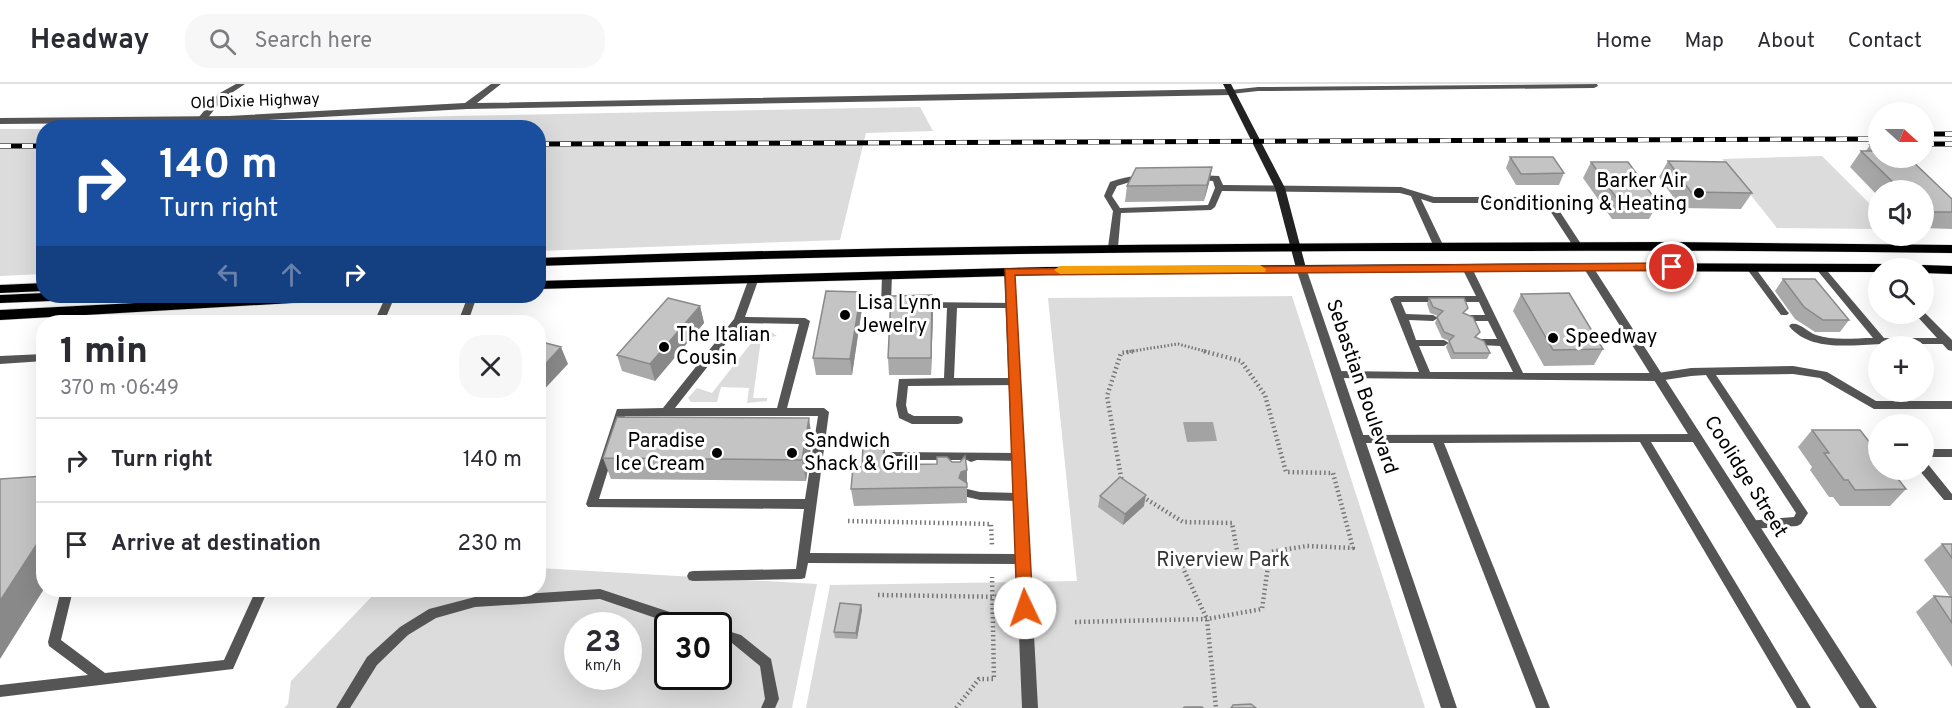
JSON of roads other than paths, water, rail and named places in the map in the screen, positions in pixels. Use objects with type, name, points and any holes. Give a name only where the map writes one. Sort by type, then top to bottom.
[{"type":"main road","name":"Sebastian Boulevard","points":[[1229,88],[1280,188],[1301,268]]},
{"type":"main road","points":[[1787,267],[1815,258],[1823,252],[1823,246]]},
{"type":"main road","points":[[546,262],[723,255],[1113,247],[1823,246],[1952,249]]},
{"type":"main road","points":[[757,278],[780,264],[812,253]]},
{"type":"main road","points":[[685,280],[708,270],[723,255]]},
{"type":"main road","points":[[546,285],[1009,272],[1301,268],[1868,268]]},
{"type":"main road","points":[[1934,269],[1952,270]]},
{"type":"main road","points":[[0,289],[36,287]]},
{"type":"main road","points":[[0,299],[36,298]]},
{"type":"main road","points":[[0,315],[217,303]]},
{"type":"street","points":[[467,106],[497,84]]},
{"type":"street","name":"Old Dixie Highway","points":[[101,120],[202,119],[467,106],[1229,88]]},
{"type":"street","name":"Old Dixie Highway","points":[[0,121],[36,121]]},
{"type":"street","name":"Coolidge Street","points":[[1588,267],[1869,708]]},
{"type":"street","name":"Sebastian Boulevard","points":[[1301,268],[1449,708]]},
{"type":"street","points":[[1009,272],[1030,708]]},
{"type":"street","points":[[1931,324],[1949,344]]},
{"type":"lane","points":[[202,119],[221,96],[241,84]]},
{"type":"lane","points":[[1229,88],[1594,86]]},
{"type":"lane","points":[[1113,247],[1117,210],[1108,196],[1113,184],[1129,178],[1156,178]]},
{"type":"lane","points":[[1117,210],[1148,205],[1211,207],[1219,188],[1216,178],[1190,178],[1187,183]]},
{"type":"lane","points":[[1219,188],[1401,190],[1433,200],[1548,200],[1578,247]]},
{"type":"lane","points":[[1414,194],[1439,247]]},
{"type":"lane","points":[[1750,267],[1784,313]]},
{"type":"lane","points":[[1467,268],[1520,377]]},
{"type":"lane","points":[[1820,268],[1877,336]]},
{"type":"lane","points":[[887,275],[886,305],[1012,305]]},
{"type":"lane","points":[[666,412],[740,320],[757,278]]},
{"type":"lane","points":[[1426,376],[1395,298],[1482,298]]},
{"type":"lane","points":[[949,382],[952,305]]},
{"type":"lane","points":[[1402,317],[1433,318]]},
{"type":"lane","points":[[1468,318],[1491,318]]},
{"type":"lane","points":[[740,320],[805,321],[781,412]]},
{"type":"lane","points":[[1794,326],[1806,336],[1823,341],[1868,341]]},
{"type":"lane","points":[[1479,342],[1503,343]]},
{"type":"lane","points":[[1413,343],[1444,343]]},
{"type":"lane","points":[[1934,343],[1949,344]]},
{"type":"lane","points":[[0,360],[36,358]]},
{"type":"lane","points":[[1337,375],[1658,377],[1709,372],[1793,370],[1823,375],[1874,405],[1952,405]]},
{"type":"lane","points":[[1709,372],[1803,513],[1797,521],[1751,524]]},
{"type":"lane","points":[[958,420],[912,420],[903,415],[901,405],[903,382],[1015,382]]},
{"type":"lane","points":[[693,576],[801,574],[824,412],[621,412],[592,504],[810,504]]},
{"type":"lane","points":[[1643,438],[1804,708]]},
{"type":"lane","points":[[1358,439],[1697,438]]},
{"type":"lane","points":[[1437,440],[1543,708]]},
{"type":"lane","points":[[1934,453],[1952,453]]},
{"type":"lane","points":[[892,456],[1018,457]]},
{"type":"lane","points":[[958,469],[964,461],[977,456]]},
{"type":"lane","points":[[1934,480],[1948,497]]},
{"type":"lane","points":[[967,493],[1020,497]]},
{"type":"lane","points":[[804,558],[1023,559]]},
{"type":"lane","points":[[343,708],[372,661],[404,632],[433,613],[475,602],[600,594],[655,612]]},
{"type":"lane","points":[[65,597],[54,642],[103,679]]},
{"type":"lane","points":[[0,692],[228,665],[259,597]]},
{"type":"lane","points":[[732,638],[766,663],[772,699],[768,708]]},
{"type":"railway","points":[[1934,134],[1952,134]]},
{"type":"railway","points":[[546,144],[1868,139]]},
{"type":"railway","points":[[1934,144],[1952,144]]},
{"type":"railway","points":[[0,146],[36,146]]},
{"type":"place","name":"Barker Air Conditioning & Heating","points":[[1699,193]]},
{"type":"place","name":"Lisa Lynn Jewelry","points":[[845,315]]},
{"type":"place","name":"Speedway","points":[[1553,338]]},
{"type":"place","name":"The Italian Cousin","points":[[664,347]]},
{"type":"place","name":"Paradise Ice Cream","points":[[717,453]]},
{"type":"place","name":"Sandwich Shack & Grill","points":[[792,453]]},
{"type":"park label","name":"Riverview Park","points":[[1223,561]]}]
